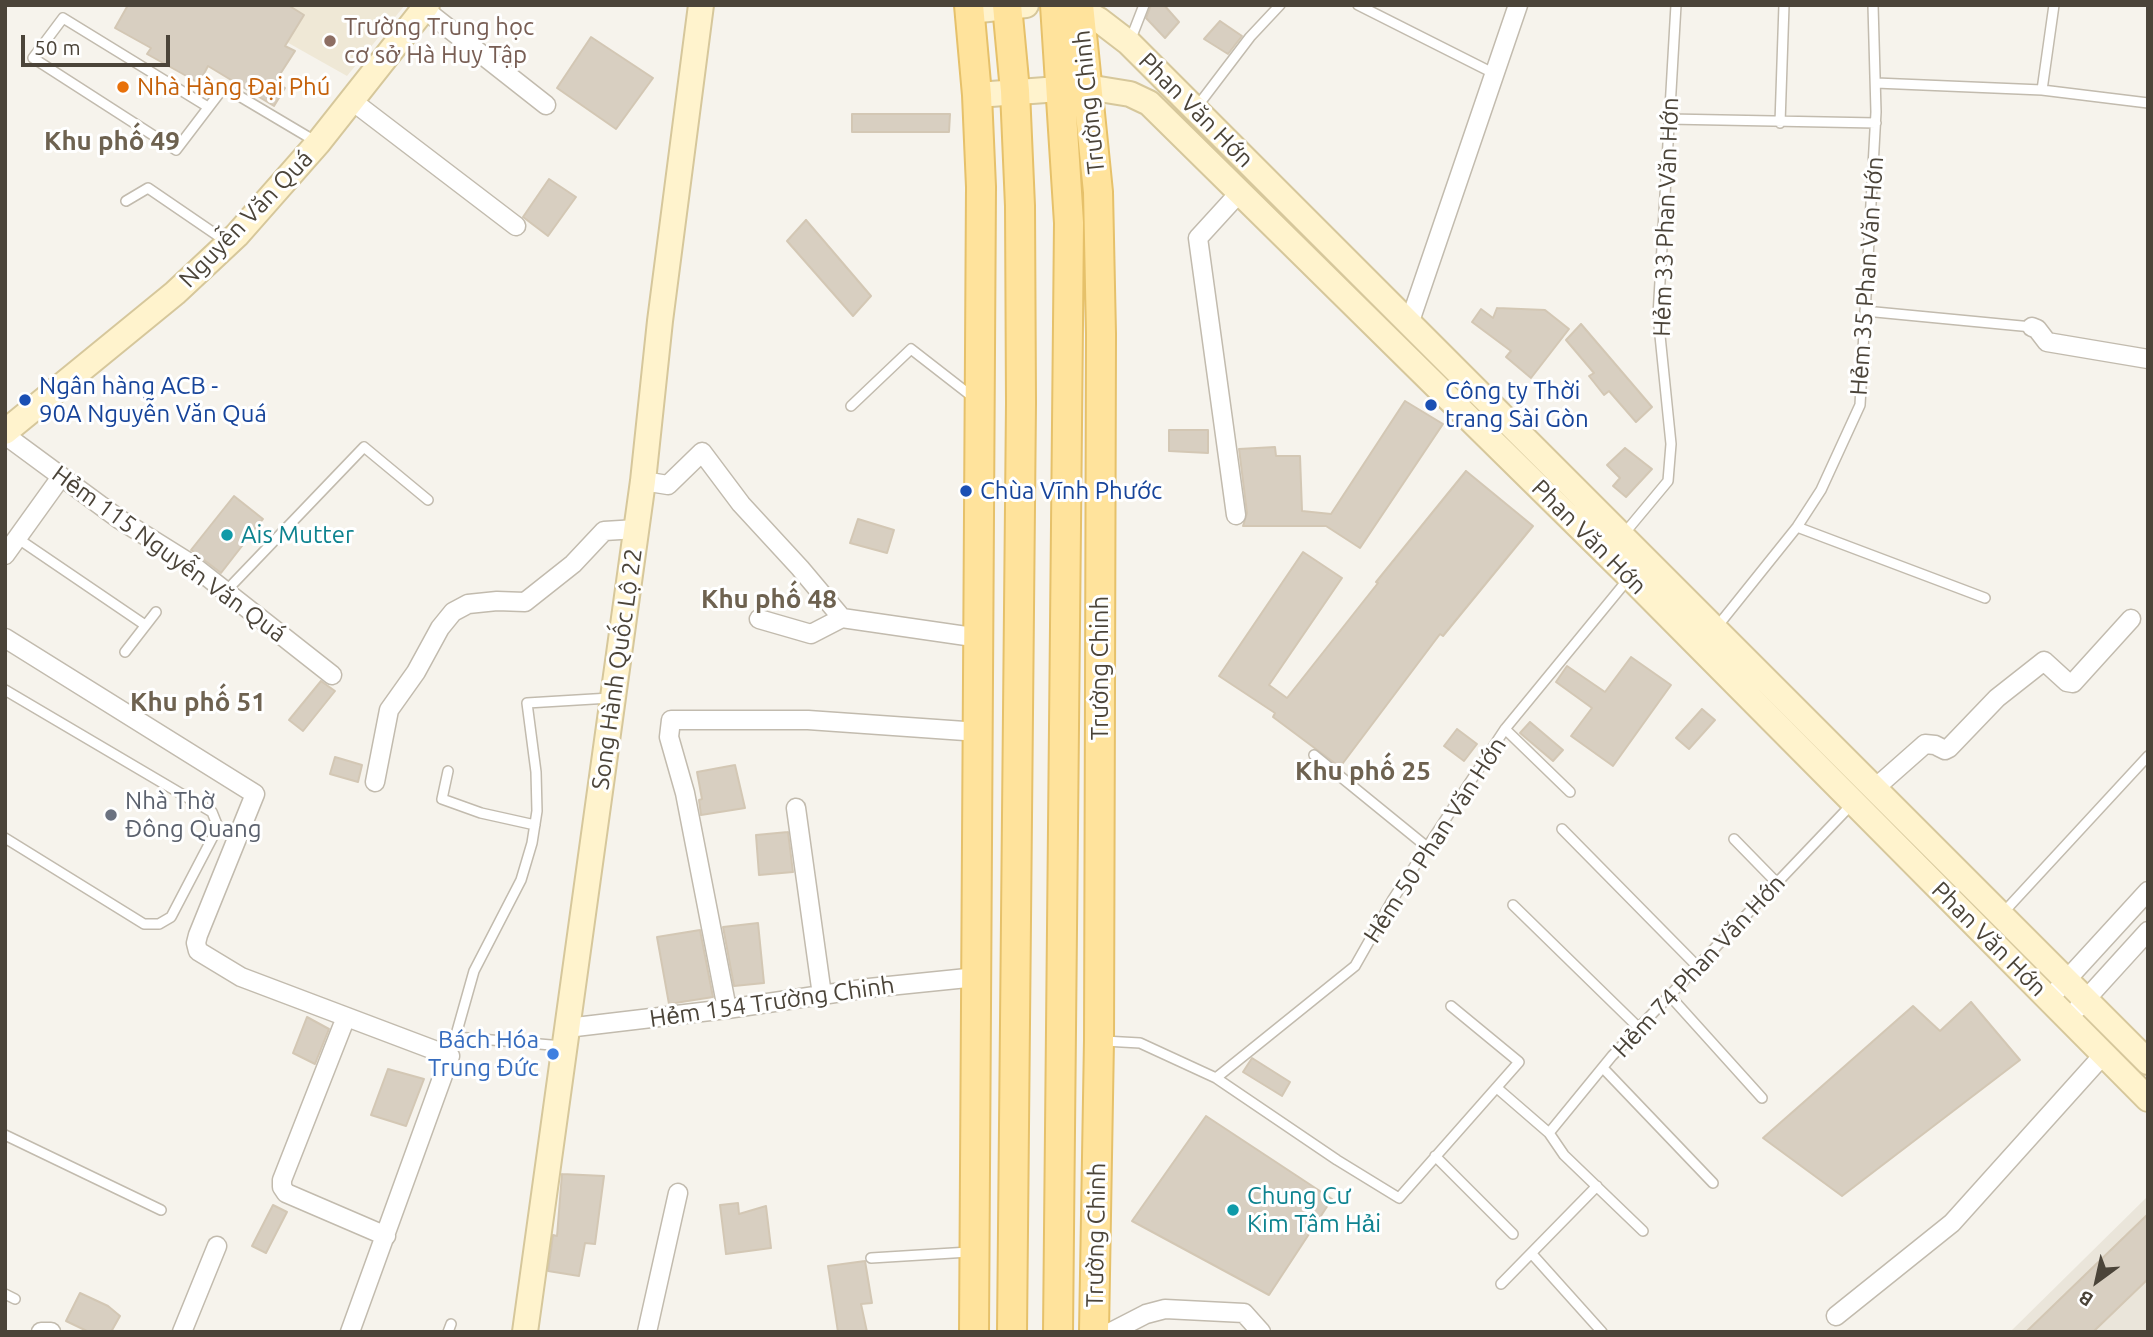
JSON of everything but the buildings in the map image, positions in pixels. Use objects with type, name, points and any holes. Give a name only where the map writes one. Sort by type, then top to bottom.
[{"type":"main road","name":"Song Hành Quốc Lộ 22","points":[[525,1332],[643,481],[660,321],[701,5]]},
{"type":"main road","points":[[974,1332],[981,187],[970,8],[1014,6],[1020,206],[1021,403],[1012,1332]]},
{"type":"main road","name":"Phan Văn Hớn","points":[[1070,6],[1129,43],[1409,324],[1630,577],[2148,1099]]},
{"type":"main road","name":"Trường Chinh","points":[[1058,1332],[1069,223],[1074,87],[1070,6]]},
{"type":"main road","name":"Nguyễn Văn Quá","points":[[5,434],[175,293],[228,243],[318,143],[425,7]]},
{"type":"main road","name":"Phan Văn Hớn","points":[[977,95],[1074,87],[1130,94],[1149,103],[1240,192],[1526,458],[1621,536],[2148,1062]]},
{"type":"main road","name":"Trường Chinh","points":[[1074,87],[1098,192],[1101,334],[1099,1040],[1094,1332]]},
{"type":"street","points":[[1409,324],[1518,5]]},
{"type":"street","points":[[425,7],[546,105]]},
{"type":"street","points":[[351,100],[516,226]]},
{"type":"street","points":[[1236,515],[1198,238],[1240,192]]},
{"type":"street","points":[[2032,327],[2037,329],[2047,342],[2148,359]]},
{"type":"street","name":"Hẻm 115 Nguyễn Văn Quá","points":[[5,434],[119,519],[191,564],[332,675]]},
{"type":"street","points":[[643,481],[668,485],[702,452],[741,504],[842,618]]},
{"type":"street","points":[[5,555],[61,477]]},
{"type":"street","points":[[375,782],[389,710],[416,672],[440,628],[453,612],[468,604],[497,601],[525,603],[573,564],[604,531],[636,528]]},
{"type":"street","points":[[759,619],[811,634],[842,618],[980,638]]},
{"type":"street","points":[[1874,789],[1925,744],[1945,750],[1949,748],[1997,698],[2044,661],[2067,682],[2073,683],[2131,618]]},
{"type":"street","points":[[5,638],[255,794],[195,943],[198,951],[241,977],[450,1056],[350,1332]]},
{"type":"street","points":[[727,1010],[685,793],[669,737],[671,720],[808,720],[979,732]]},
{"type":"street","points":[[796,808],[822,995]]},
{"type":"street","points":[[2049,999],[2148,891]]},
{"type":"street","points":[[2068,1018],[2148,931]]},
{"type":"street","name":"Hẻm 154 Trường Chinh","points":[[566,1037],[822,995],[977,977]]},
{"type":"street","points":[[346,1017],[282,1180],[282,1187],[286,1193],[386,1236]]},
{"type":"street","points":[[1836,1316],[1952,1223],[2104,1054]]},
{"type":"street","points":[[647,1332],[678,1193]]},
{"type":"street","points":[[183,1332],[217,1246]]},
{"type":"street","points":[[1111,1332],[1146,1314],[1165,1309],[1244,1313],[1261,1332]]},
{"type":"street","points":[[41,1332],[51,1332]]},
{"type":"lane","points":[[1129,43],[1144,5]]},
{"type":"lane","points":[[1195,110],[1250,37],[1280,5]]},
{"type":"lane","points":[[1358,5],[1494,74]]},
{"type":"lane","name":"Hẻm 33 Phan Văn Hớn","points":[[1621,536],[1668,481],[1671,444],[1658,316],[1676,5]]},
{"type":"lane","points":[[1780,122],[1784,5]]},
{"type":"lane","name":"Hẻm 35 Phan Văn Hớn","points":[[1715,630],[1797,527],[1821,490],[1860,405],[1876,122],[1873,5]]},
{"type":"lane","points":[[2042,90],[2054,5]]},
{"type":"lane","points":[[208,107],[63,18],[33,58],[176,150],[224,87],[318,143]]},
{"type":"lane","points":[[1876,83],[2042,90],[2148,103]]},
{"type":"lane","points":[[1669,119],[1876,122]]},
{"type":"lane","points":[[126,201],[148,188],[228,243]]},
{"type":"lane","points":[[1865,311],[2032,327]]},
{"type":"lane","points":[[852,406],[911,349],[981,403]]},
{"type":"lane","points":[[226,591],[364,447],[428,500]]},
{"type":"lane","points":[[1797,527],[1985,598]]},
{"type":"lane","points":[[17,538],[145,625]]},
{"type":"lane","name":"Hẻm 50 Phan Văn Hớn","points":[[1216,1078],[1355,966],[1393,899],[1506,729],[1630,577]]},
{"type":"lane","points":[[125,652],[156,612]]},
{"type":"lane","points":[[5,690],[212,812],[218,827],[171,917],[159,924],[144,924],[5,838]]},
{"type":"lane","points":[[450,1056],[474,971],[520,880],[535,825],[536,772],[527,702],[613,698]]},
{"type":"lane","points":[[1506,729],[1570,792]]},
{"type":"lane","points":[[1314,755],[1427,847]]},
{"type":"lane","points":[[2000,915],[2148,756]]},
{"type":"lane","points":[[448,771],[442,799],[481,813],[535,825]]},
{"type":"lane","name":"Hẻm 74 Phan Văn Hớn","points":[[1549,1133],[1639,1027],[1853,803]]},
{"type":"lane","points":[[1562,829],[1698,967]]},
{"type":"lane","points":[[1734,839],[1777,883]]},
{"type":"lane","points":[[1513,905],[1639,1027]]},
{"type":"lane","points":[[1670,996],[1762,1098]]},
{"type":"lane","points":[[1099,1040],[1140,1043],[1216,1078],[1337,1160],[1399,1198],[1519,1062],[1451,1006]]},
{"type":"lane","points":[[456,1037],[566,1037]]},
{"type":"lane","points":[[1603,1068],[1713,1183]]},
{"type":"lane","points":[[1497,1088],[1549,1133],[1564,1154],[1643,1231]]},
{"type":"lane","points":[[5,1135],[161,1210]]},
{"type":"lane","points":[[1435,1156],[1513,1234]]},
{"type":"lane","points":[[1501,1284],[1597,1186]]},
{"type":"lane","points":[[871,1258],[975,1252]]},
{"type":"lane","points":[[1532,1254],[1602,1332]]},
{"type":"lane","points":[[5,1294],[15,1299]]},
{"type":"shaded area","name":"Trường Trung học cơ sở Hà Huy Tập","points":[[221,5],[405,5],[347,76]]},
{"type":"shaded area","points":[[2148,1196],[2148,1332],[2010,1332]]},
{"type":"place","name":"Trường Trung học cơ sở Hà Huy Tập","points":[[330,41]]},
{"type":"place","name":"Nhà Hàng Đại Phú","points":[[123,87]]},
{"type":"place","name":"Ngân hàng ACB - 90A Nguyễn Văn Quá","points":[[25,400]]},
{"type":"place","name":"Công ty Thời trang Sài Gòn","points":[[1431,405]]},
{"type":"place","name":"Chùa Vĩnh Phước","points":[[966,491]]},
{"type":"place","name":"Ais Mutter","points":[[227,535]]},
{"type":"place","name":"Nhà Thờ Đông Quang","points":[[111,815]]},
{"type":"place","name":"Bách Hóa Trung Đức","points":[[553,1054]]},
{"type":"place","name":"Chung Cư Kim Tâm Hải","points":[[1233,1210]]},
{"type":"district","name":"Khu phố 49","points":[[112,141]]},
{"type":"district","name":"Khu phố 48","points":[[769,599]]},
{"type":"district","name":"Khu phố 51","points":[[198,702]]},
{"type":"district","name":"Khu phố 25","points":[[1363,771]]}]
